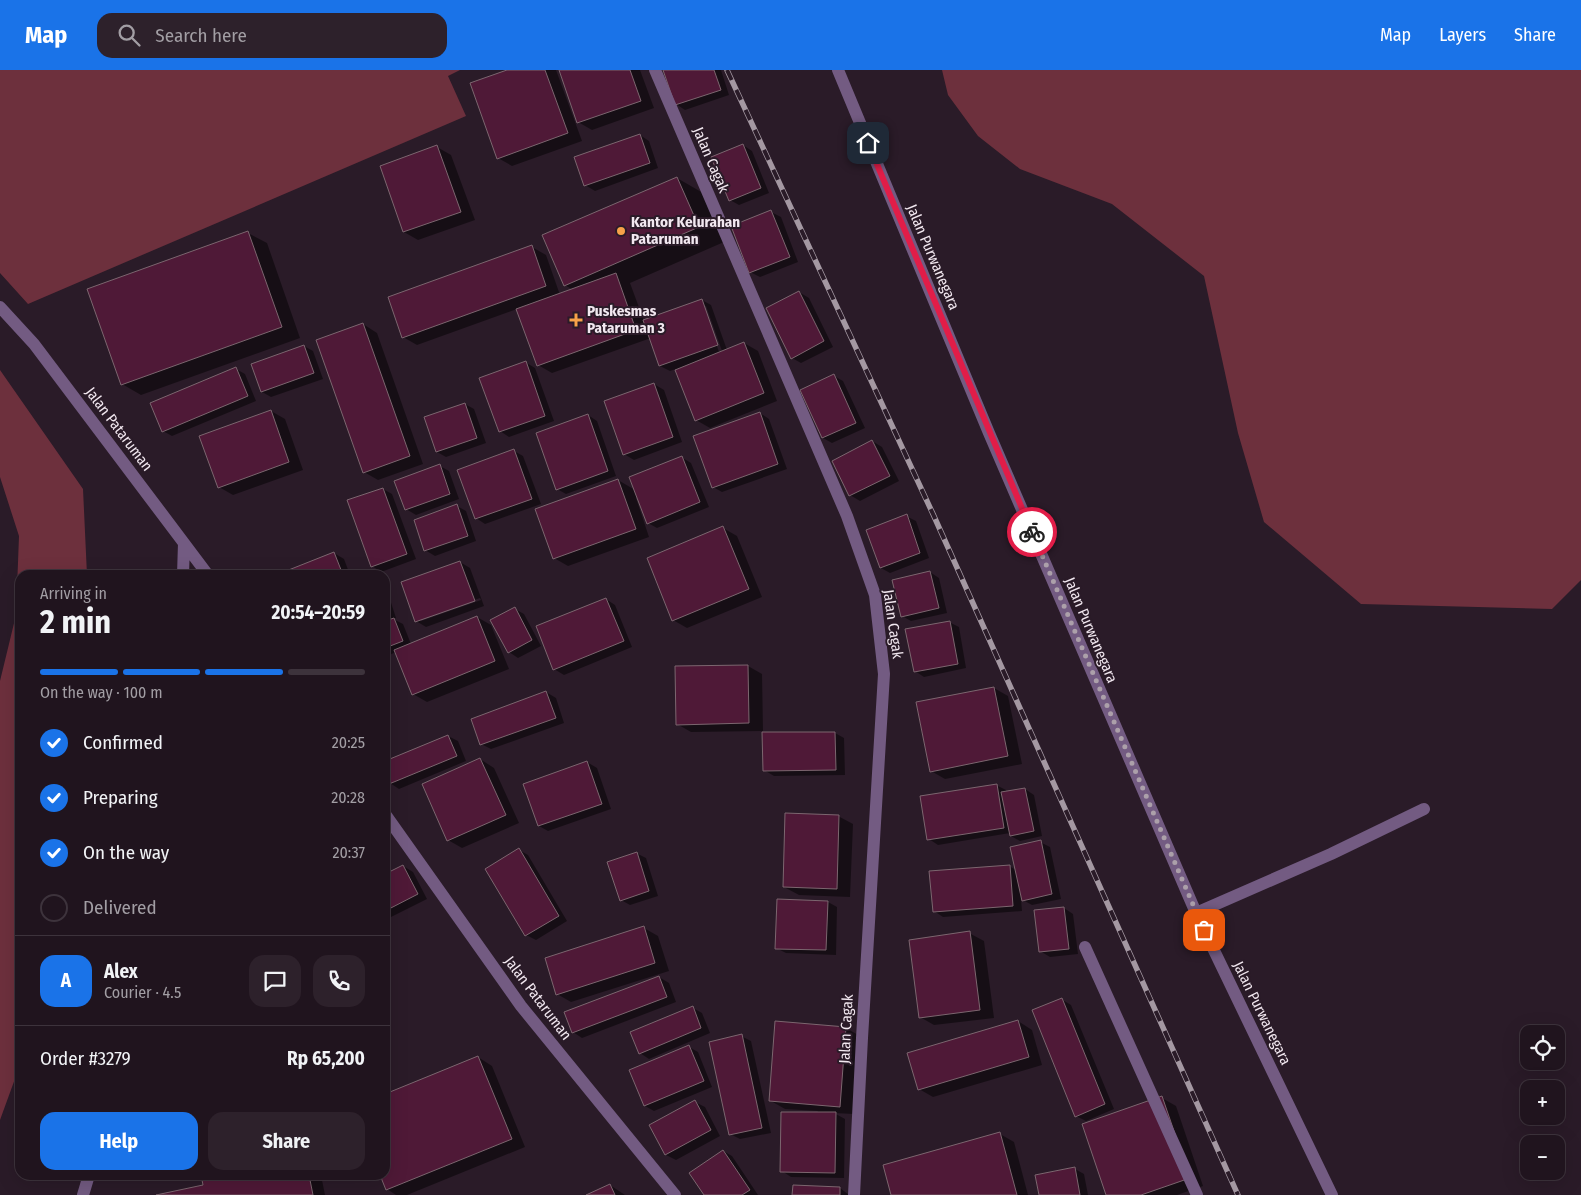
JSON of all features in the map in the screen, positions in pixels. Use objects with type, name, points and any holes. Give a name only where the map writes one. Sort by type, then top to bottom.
[{"type":"street","name":"Jalan Cagak","points":[[654,70],[847,516],[875,596],[884,674],[854,1195]]},
{"type":"street","name":"Jalan Purwanegara","points":[[838,70],[993,442],[1196,913],[1332,1195]]},
{"type":"street","name":"Jalan Pataruman","points":[[0,306],[34,344],[204,570]]},
{"type":"street","points":[[183,570],[184,544]]},
{"type":"street","points":[[1196,913],[1331,854],[1424,808]]},
{"type":"street","name":"Jalan Pataruman","points":[[390,821],[521,1006],[675,1195]]},
{"type":"street","points":[[1085,946],[1197,1195]]},
{"type":"street","points":[[83,1195],[88,1180]]},
{"type":"shaded area","points":[[0,70],[460,70],[448,76],[466,116],[28,304],[0,273]]},
{"type":"shaded area","points":[[942,70],[1581,70],[1581,580],[1552,609],[1361,604],[1264,522],[1238,433],[1204,276],[1112,204],[1020,169],[978,136],[948,95]]},
{"type":"shaded area","points":[[0,370],[83,489],[87,570],[18,570],[19,536],[0,477]]},
{"type":"shaded area","points":[[15,619],[15,1079],[0,1120],[0,681]]},
{"type":"building","points":[[507,70],[545,70],[568,133],[497,159],[470,83]]},
{"type":"building","points":[[559,70],[630,70],[641,101],[577,123]]},
{"type":"building","points":[[663,70],[714,70],[721,90],[675,105]]},
{"type":"building","points":[[640,134],[650,163],[584,186],[574,157]]},
{"type":"building","points":[[743,144],[761,188],[729,201],[711,157]]},
{"type":"building","points":[[437,145],[461,212],[403,232],[380,166]]},
{"type":"building","name":"Kantor Kelurahan Pataruman","points":[[677,177],[699,227],[564,286],[542,235]]},
{"type":"building","points":[[771,210],[790,257],[749,273],[731,226]]},
{"type":"building","points":[[248,231],[282,327],[121,385],[87,289]]},
{"type":"building","points":[[532,245],[546,286],[402,338],[388,297]]},
{"type":"building","name":"Puskesmas Pataruman 3","points":[[616,273],[636,330],[537,366],[516,309]]},
{"type":"building","points":[[799,291],[824,341],[791,359],[766,308]]},
{"type":"building","points":[[702,299],[718,345],[659,366],[643,320]]},
{"type":"building","points":[[363,323],[410,456],[363,473],[316,340]]},
{"type":"building","points":[[744,342],[764,393],[695,421],[675,370]]},
{"type":"building","points":[[304,345],[314,373],[261,392],[251,364]]},
{"type":"building","points":[[526,361],[545,416],[499,432],[479,378]]},
{"type":"building","points":[[236,367],[248,396],[162,432],[150,403]]},
{"type":"building","points":[[834,374],[856,423],[822,438],[800,390]]},
{"type":"building","points":[[654,383],[673,437],[623,455],[604,401]]},
{"type":"building","points":[[465,403],[477,438],[436,452],[424,417]]},
{"type":"building","points":[[271,410],[289,462],[218,488],[199,436]]},
{"type":"building","points":[[760,412],[778,464],[712,488],[693,436]]},
{"type":"building","points":[[588,414],[608,471],[556,490],[536,433]]},
{"type":"building","points":[[872,440],[890,476],[849,496],[832,461]]},
{"type":"building","points":[[514,449],[532,499],[475,519],[457,470]]},
{"type":"building","points":[[682,456],[700,502],[647,524],[629,477]]},
{"type":"building","points":[[440,464],[450,494],[405,510],[394,481]]},
{"type":"building","points":[[618,479],[636,529],[553,559],[535,509]]},
{"type":"building","points":[[383,488],[407,554],[371,567],[347,500]]},
{"type":"building","points":[[457,504],[468,536],[424,551],[414,520]]},
{"type":"building","points":[[907,514],[920,553],[880,568],[866,530]]},
{"type":"building","points":[[723,526],[749,589],[672,621],[647,558]]},
{"type":"building","points":[[334,552],[341,570],[289,570]]},
{"type":"building","points":[[460,561],[475,601],[415,622],[401,582]]},
{"type":"building","points":[[930,571],[939,608],[901,617],[892,580]]},
{"type":"building","points":[[606,598],[624,641],[553,670],[536,626]]},
{"type":"building","points":[[515,607],[532,640],[508,653],[490,620]]},
{"type":"building","points":[[477,616],[495,661],[412,695],[394,650]]},
{"type":"building","points":[[394,618],[403,641],[390,646],[390,619]]},
{"type":"building","points":[[950,621],[958,664],[914,672],[905,629]]},
{"type":"building","points":[[748,665],[749,723],[676,725],[675,666]]},
{"type":"building","points":[[994,687],[1008,756],[930,772],[916,702]]},
{"type":"building","points":[[546,691],[556,718],[480,745],[471,719]]},
{"type":"building","points":[[762,732],[835,732],[836,770],[763,771]]},
{"type":"building","points":[[448,735],[457,756],[390,784],[390,759]]},
{"type":"building","points":[[480,758],[506,815],[447,841],[422,784]]},
{"type":"building","points":[[587,761],[602,804],[538,826],[523,784]]},
{"type":"building","points":[[997,784],[1004,828],[927,840],[920,796]]},
{"type":"building","points":[[1025,788],[1034,831],[1010,836],[1001,792]]},
{"type":"building","points":[[785,813],[839,815],[837,889],[783,887]]},
{"type":"building","points":[[1041,840],[1052,894],[1022,901],[1010,847]]},
{"type":"building","points":[[519,848],[559,916],[525,936],[485,869]]},
{"type":"building","points":[[637,852],[649,891],[620,901],[607,862]]},
{"type":"building","points":[[403,865],[418,894],[390,908],[390,872]]},
{"type":"building","points":[[1010,865],[1013,906],[933,912],[929,871]]},
{"type":"building","points":[[777,899],[828,901],[826,950],[775,949]]},
{"type":"building","points":[[1064,907],[1069,949],[1039,952],[1034,910]]},
{"type":"building","points":[[644,926],[655,963],[556,995],[545,958]]},
{"type":"building","points":[[970,931],[980,1010],[919,1018],[909,940]]},
{"type":"building","points":[[659,976],[667,997],[572,1033],[564,1012]]},
{"type":"building","points":[[1062,998],[1105,1104],[1075,1117],[1032,1010]]},
{"type":"building","points":[[693,1006],[701,1028],[639,1054],[630,1032]]},
{"type":"building","points":[[1018,1020],[1029,1057],[918,1090],[907,1053]]},
{"type":"building","points":[[775,1021],[846,1027],[840,1107],[769,1101]]},
{"type":"building","points":[[742,1034],[762,1128],[729,1135],[709,1042]]},
{"type":"building","points":[[689,1045],[704,1081],[644,1106],[629,1070]]},
{"type":"building","points":[[478,1056],[512,1139],[386,1190],[382,1180],[390,1180],[390,1092]]},
{"type":"building","points":[[1162,1096],[1190,1178],[1141,1195],[1106,1195],[1082,1124]]},
{"type":"building","points":[[695,1100],[711,1130],[665,1155],[649,1125]]},
{"type":"building","points":[[781,1112],[836,1112],[835,1173],[780,1172]]},
{"type":"building","points":[[1000,1132],[1017,1195],[891,1195],[883,1165]]},
{"type":"building","points":[[723,1150],[750,1190],[742,1195],[704,1195],[689,1173]]},
{"type":"building","points":[[1075,1167],[1080,1195],[1039,1195],[1035,1175]]},
{"type":"building","points":[[202,1180],[310,1180],[313,1195],[156,1195],[203,1185]]},
{"type":"building","points":[[610,1184],[615,1195],[586,1195]]},
{"type":"building","points":[[793,1185],[840,1187],[840,1195],[792,1195]]},
{"type":"railway","points":[[727,70],[933,514],[1238,1195]]},
{"type":"way so far","points":[[1032,532],[1204,930]]},
{"type":"place","name":"Kantor Kelurahan Pataruman","points":[[621,231]]},
{"type":"place","name":"Puskesmas Pataruman 3","points":[[576,320]]},
{"type":"route","points":[[868,143],[981,415],[1032,532]]}]
